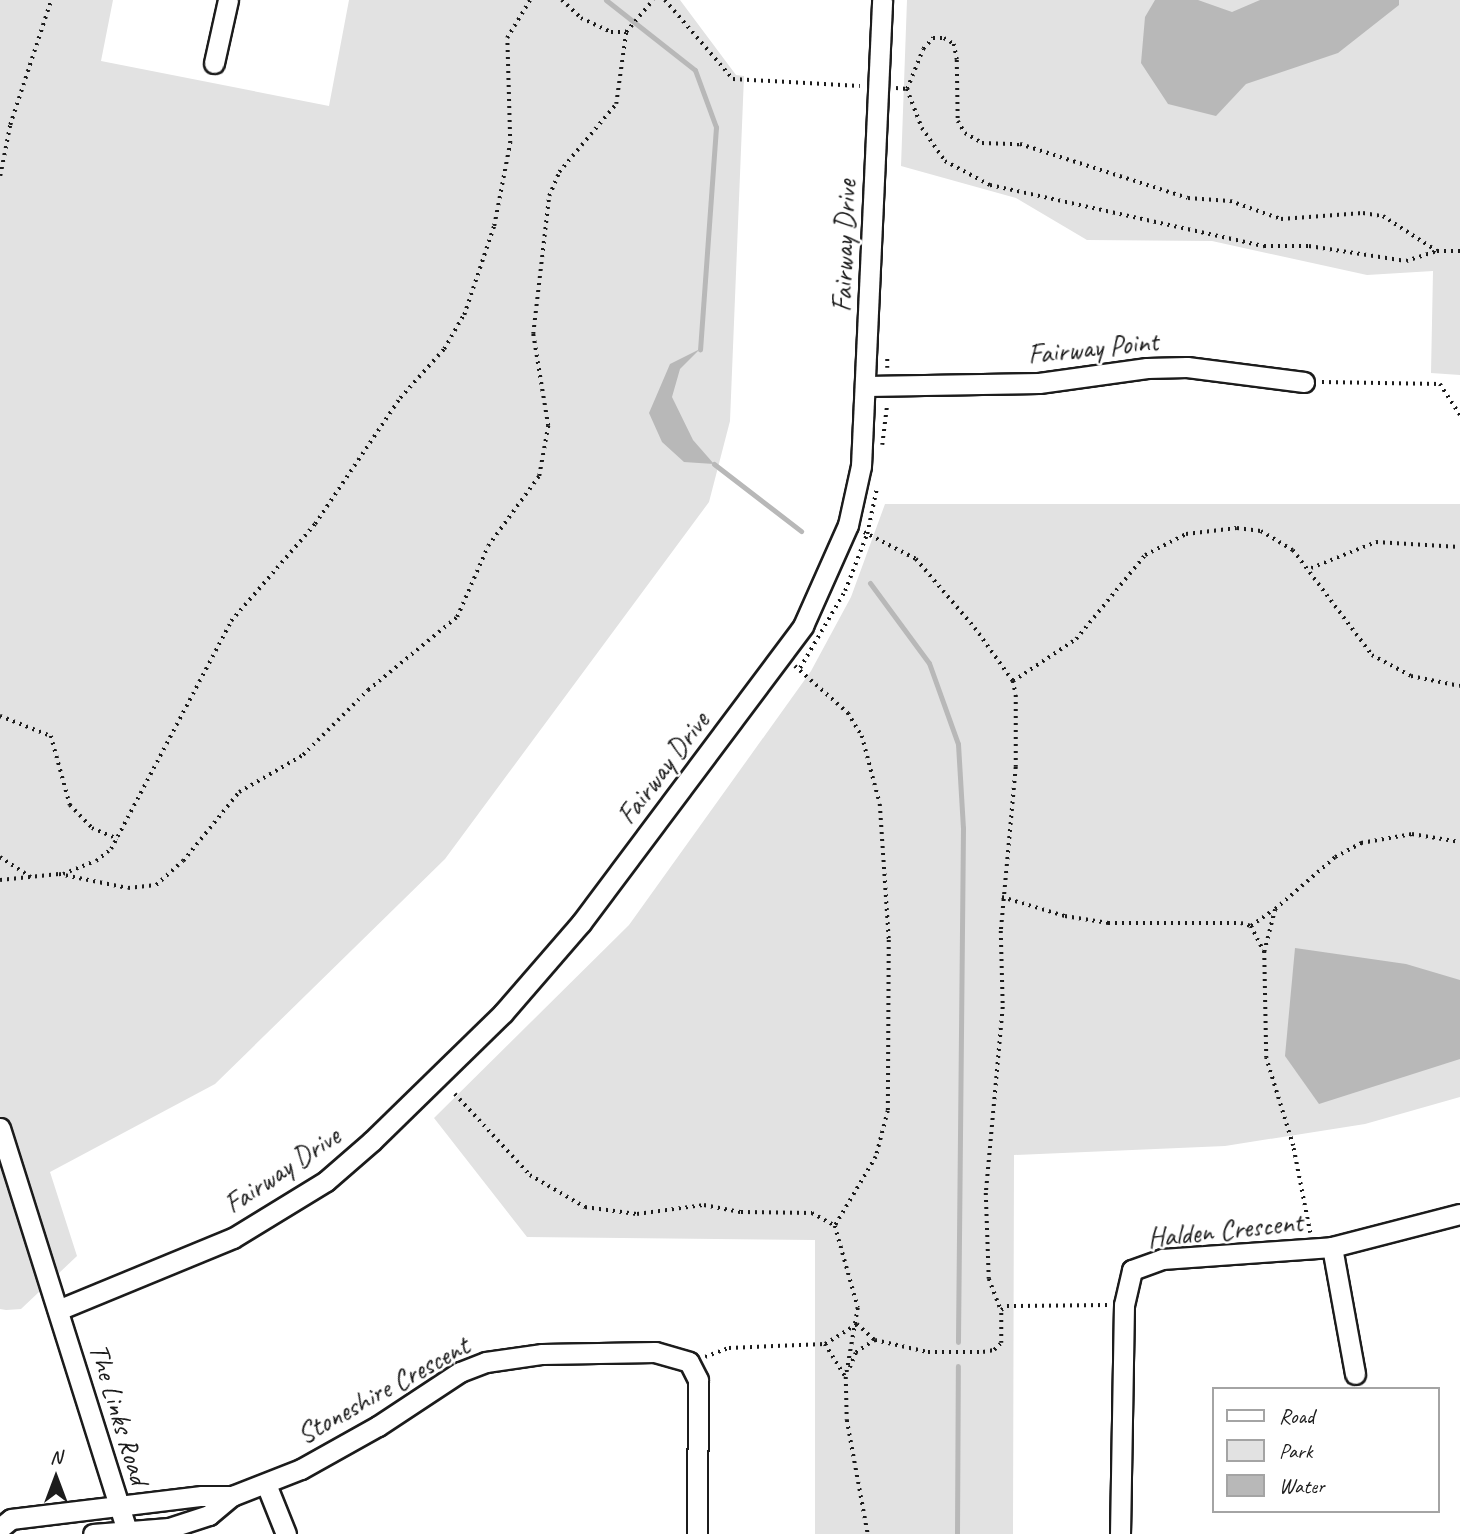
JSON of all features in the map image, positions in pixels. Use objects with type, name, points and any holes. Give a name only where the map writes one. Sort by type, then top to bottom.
[{"type":"street","points":[[214,63],[228,0]]},
{"type":"street","name":"Fairway Drive","points":[[58,1310],[233,1238],[326,1181],[372,1141],[543,969],[782,657],[816,603],[848,526],[877,386],[878,88],[882,0]]},
{"type":"street","name":"Fairway Point","points":[[877,386],[1039,383],[1147,368],[1187,367],[1304,382]]},
{"type":"street","name":"The Links Road","points":[[0,1128],[128,1532]]},
{"type":"street","name":"Halden Crescent","points":[[1120,1534],[1124,1305],[1132,1270],[1146,1261],[1332,1247],[1460,1214]]},
{"type":"street","points":[[1332,1247],[1354,1374]]},
{"type":"street","name":"Stoneshire Crescent","points":[[1,1532],[11,1519],[232,1496],[266,1484],[378,1426],[460,1372],[486,1362],[542,1354],[655,1352],[689,1362]]},
{"type":"street","points":[[689,1362],[698,1380],[700,1401],[698,1534]]},
{"type":"street","points":[[266,1484],[286,1534]]},
{"type":"street","name":"Stoneshire Crescent","points":[[93,1534],[169,1528],[209,1516],[232,1496]]},
{"type":"path","points":[[0,176],[10,125],[51,0]]},
{"type":"path","points":[[0,880],[59,874],[96,861],[118,839],[231,621],[315,524],[400,398],[444,349],[464,315],[494,226],[510,143],[508,38],[530,0]]},
{"type":"path","points":[[562,0],[581,18],[611,32],[628,30]]},
{"type":"path","points":[[59,874],[137,889],[164,880],[239,792],[303,755],[368,690],[457,617],[488,546],[539,476],[548,426],[533,334],[549,196],[559,172],[616,104],[628,30],[653,0]]},
{"type":"path","points":[[664,0],[733,79],[907,89]]},
{"type":"path","points":[[1437,251],[1383,216],[1363,214],[1280,219],[1230,201],[1188,198],[1020,145],[982,143],[965,134],[958,121],[957,60],[954,44],[944,38],[933,38],[923,49],[907,89],[922,128],[944,160],[990,185],[1264,246],[1309,246],[1406,261],[1437,251],[1460,251]]},
{"type":"path","points":[[1304,382],[1432,383],[1448,390],[1460,415]]},
{"type":"path","points":[[848,526],[916,559],[1013,681],[1016,767],[1002,897],[1003,1007],[986,1193],[989,1279],[1001,1310],[1001,1342],[994,1350],[928,1352],[875,1340],[857,1324]]},
{"type":"path","points":[[1013,681],[1076,639],[1145,555],[1185,534],[1209,529],[1261,531],[1293,550],[1311,568],[1372,655],[1411,677],[1460,686]]},
{"type":"path","points":[[1311,568],[1376,542],[1460,547]]},
{"type":"path","points":[[782,657],[848,713],[870,755],[880,804],[889,940],[888,1111],[876,1157],[835,1226],[844,1271],[854,1290],[857,1324],[846,1377],[847,1420],[868,1534]]},
{"type":"path","points":[[0,716],[51,736],[70,805],[92,828],[118,839]]},
{"type":"path","points":[[1002,897],[1065,916],[1108,923],[1230,922],[1251,926],[1335,857],[1360,843],[1412,834],[1460,842]]},
{"type":"path","points":[[0,857],[31,877]]},
{"type":"path","points":[[1275,909],[1264,952],[1266,1058],[1293,1146],[1312,1249]]},
{"type":"path","points":[[1251,926],[1264,952]]},
{"type":"path","points":[[455,1094],[530,1175],[585,1207],[637,1214],[704,1206],[741,1212],[812,1213],[835,1226]]},
{"type":"path","points":[[1001,1310],[1007,1306],[1124,1305]]},
{"type":"path","points":[[689,1362],[729,1348],[825,1344],[857,1324]]},
{"type":"path","points":[[846,1377],[856,1353],[875,1340]]},
{"type":"path","points":[[825,1344],[846,1377]]},
{"type":"green space","points":[[0,0],[113,0],[101,61],[329,106],[349,0],[680,0],[736,75],[744,76],[730,421],[709,502],[445,859],[215,1084],[50,1172],[77,1256],[21,1309],[6,1310],[0,1309]]},
{"type":"green space","points":[[907,0],[1460,0],[1460,375],[1431,373],[1433,271],[1367,275],[1212,241],[1087,240],[1016,198],[901,166]]},
{"type":"green space","points":[[885,504],[1460,504],[1460,1097],[1365,1124],[1225,1146],[1014,1155],[1013,1534],[815,1534],[815,1240],[527,1237],[434,1118],[629,925],[811,671],[851,597]]},
{"type":"water","points":[[1155,0],[1198,0],[1232,12],[1260,0],[1399,0],[1399,5],[1338,53],[1246,84],[1216,116],[1168,104],[1141,63],[1145,17]]},
{"type":"water","points":[[700,349],[680,369],[672,397],[693,440],[714,464],[684,462],[662,442],[649,413],[670,364]]},
{"type":"water","points":[[1295,948],[1406,964],[1460,980],[1460,1059],[1319,1104],[1285,1056]]},
{"type":"waterway","points":[[606,0],[695,70],[716,127],[700,349]]},
{"type":"waterway","points":[[714,464],[801,531]]},
{"type":"waterway","points":[[870,583],[929,663],[958,744],[963,828],[958,1342]]},
{"type":"waterway","points":[[957,1534],[958,1366]]}]
